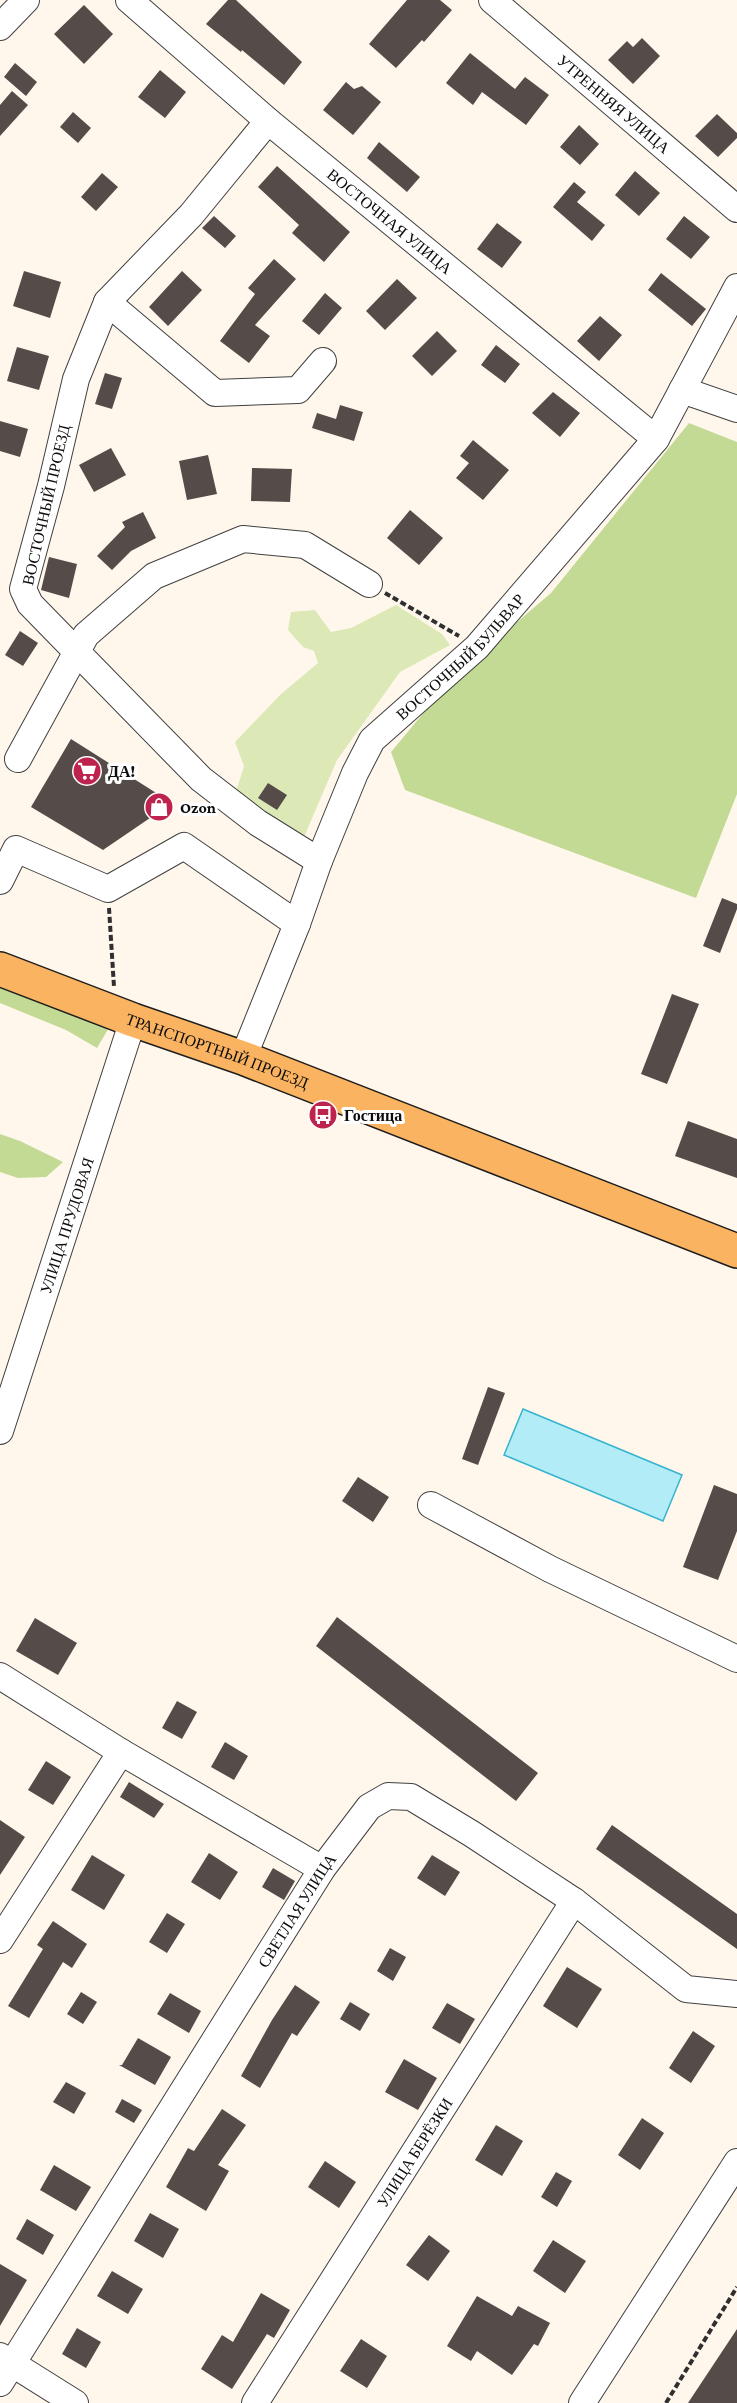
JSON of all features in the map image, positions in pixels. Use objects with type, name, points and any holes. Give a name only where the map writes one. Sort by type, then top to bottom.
[{"type":"main road","name":"ТРАНСПОРТНЫЙ ПРОЕЗД","points":[[0,969],[133,1020],[243,1058],[737,1251]]},
{"type":"street","points":[[0,27],[26,0]]},
{"type":"street","name":"ВОСТОЧНАЯ УЛИЦА","points":[[129,0],[268,121],[656,439]]},
{"type":"street","name":"УТРЕННЯЯ УЛИЦА","points":[[492,0],[737,210]]},
{"type":"street","name":"ВОСТОЧНЫЙ ПРОЕЗД","points":[[268,121],[191,214],[107,302],[76,379],[51,486],[23,589],[30,604],[201,778],[258,822],[319,861]]},
{"type":"street","name":"ВОСТОЧНЫЙ БУЛЬВАР","points":[[243,1058],[297,924],[319,861],[355,773],[372,740],[477,647],[656,439],[737,287]]},
{"type":"street","points":[[107,302],[215,393],[298,390],[323,361]]},
{"type":"street","points":[[682,390],[737,410]]},
{"type":"street","points":[[18,759],[86,635],[154,576],[243,539],[306,545],[369,584]]},
{"type":"street","points":[[0,881],[16,849],[108,889],[184,846],[297,924]]},
{"type":"street","name":"УЛИЦА ПРУДОВАЯ","points":[[0,1431],[133,1020]]},
{"type":"street","points":[[431,1505],[550,1569],[737,1659]]},
{"type":"street","points":[[0,1676],[121,1752],[322,1869]]},
{"type":"street","points":[[0,1940],[121,1752]]},
{"type":"street","name":"СВЕТЛАЯ УЛИЦА","points":[[4,2368],[322,1869],[369,1807],[388,1796],[411,1797],[464,1829],[574,1901],[686,1989],[737,1994]]},
{"type":"street","name":"УЛИЦА БЕРЁЗКИ","points":[[255,2403],[574,1901]]},
{"type":"street","points":[[582,2403],[737,2162]]},
{"type":"street","points":[[4,2368],[75,2403]]},
{"type":"path","points":[[369,584],[477,647]]},
{"type":"path","points":[[108,889],[114,990]]},
{"type":"path","points":[[666,2403],[737,2287]]},
{"type":"green space","points":[[689,423],[737,442],[737,794],[696,898],[405,790],[391,752],[456,674],[551,593]]},
{"type":"green space","points":[[396,605],[442,634],[450,645],[400,672],[337,760],[304,837],[235,795],[244,766],[235,742],[281,694],[318,663],[314,651],[303,647],[288,630],[291,612],[315,610],[331,632],[351,628]]},
{"type":"green space","points":[[0,976],[110,1026],[97,1048],[66,1030],[0,1003]]},
{"type":"green space","points":[[0,1134],[63,1162],[46,1177],[18,1178],[0,1172]]},
{"type":"water","points":[[523,1409],[682,1475],[663,1521],[504,1455]]},
{"type":"building","points":[[228,0],[236,0],[302,62],[284,85],[206,24]]},
{"type":"building","points":[[407,0],[440,0],[452,10],[424,42],[422,40],[396,68],[369,44]]},
{"type":"building","points":[[84,5],[113,34],[84,64],[54,34]]},
{"type":"building","points":[[642,38],[660,56],[633,84],[608,60],[627,41],[633,47]]},
{"type":"building","points":[[470,53],[515,89],[525,77],[549,95],[526,125],[482,92],[473,105],[446,83]]},
{"type":"building","points":[[15,63],[37,82],[26,96],[4,77]]},
{"type":"building","points":[[160,70],[186,92],[165,118],[138,97]]},
{"type":"building","points":[[346,82],[354,89],[362,86],[381,102],[353,135],[323,110]]},
{"type":"building","points":[[12,91],[28,105],[0,136],[0,105]]},
{"type":"building","points":[[73,112],[91,128],[78,143],[60,127]]},
{"type":"building","points":[[717,114],[737,133],[737,138],[718,157],[695,136]]},
{"type":"building","points":[[579,125],[599,144],[580,165],[560,147]]},
{"type":"building","points":[[379,142],[420,177],[407,192],[367,158]]},
{"type":"building","points":[[277,166],[350,232],[324,262],[292,233],[299,225],[258,187]]},
{"type":"building","points":[[635,171],[660,193],[639,216],[615,195]]},
{"type":"building","points":[[102,173],[118,187],[96,211],[81,197]]},
{"type":"building","points":[[574,182],[586,192],[577,202],[605,225],[592,241],[553,207]]},
{"type":"building","points":[[214,216],[236,236],[225,248],[202,228]]},
{"type":"building","points":[[684,216],[710,237],[691,259],[666,239]]},
{"type":"building","points":[[497,223],[522,242],[502,268],[477,249]]},
{"type":"building","points":[[274,259],[296,279],[255,325],[270,336],[249,363],[220,341],[255,294],[248,288]]},
{"type":"building","points":[[24,271],[61,282],[50,318],[13,306]]},
{"type":"building","points":[[182,271],[202,290],[168,326],[149,307]]},
{"type":"building","points":[[661,273],[706,309],[692,326],[648,290]]},
{"type":"building","points":[[397,279],[417,298],[385,330],[366,311]]},
{"type":"building","points":[[325,293],[342,308],[319,335],[302,321]]},
{"type":"building","points":[[600,316],[622,335],[599,361],[577,341]]},
{"type":"building","points":[[437,331],[457,351],[432,376],[412,356]]},
{"type":"building","points":[[496,345],[520,364],[505,383],[481,365]]},
{"type":"building","points":[[17,347],[49,356],[39,390],[7,381]]},
{"type":"building","points":[[105,373],[122,378],[112,409],[95,404]]},
{"type":"building","points":[[553,392],[580,413],[560,437],[532,413]]},
{"type":"building","points":[[340,405],[363,412],[354,441],[312,428],[317,413],[336,419]]},
{"type":"building","points":[[0,421],[28,429],[20,457],[0,451]]},
{"type":"building","points":[[473,440],[509,470],[483,500],[456,478],[469,463],[460,456]]},
{"type":"building","points":[[111,448],[126,475],[94,492],[79,465]]},
{"type":"building","points":[[208,455],[217,494],[187,500],[179,461]]},
{"type":"building","points":[[252,468],[292,469],[290,502],[251,501]]},
{"type":"building","points":[[410,510],[443,538],[419,565],[387,538]]},
{"type":"building","points":[[143,512],[156,538],[131,551],[112,570],[97,556],[125,527],[122,522]]},
{"type":"building","points":[[49,557],[77,564],[69,598],[41,590]]},
{"type":"building","points":[[20,631],[38,643],[23,666],[5,655]]},
{"type":"building","name":"ДА!","points":[[71,739],[172,803],[103,850],[31,807]]},
{"type":"building","points":[[268,783],[287,795],[277,810],[258,798]]},
{"type":"building","points":[[722,898],[737,904],[737,909],[720,953],[703,946]]},
{"type":"building","points":[[672,994],[699,1004],[667,1084],[641,1074]]},
{"type":"building","points":[[688,1121],[737,1139],[737,1178],[675,1156]]},
{"type":"building","points":[[488,1387],[505,1393],[478,1465],[462,1459]]},
{"type":"building","points":[[358,1477],[389,1497],[373,1522],[342,1501]]},
{"type":"building","points":[[714,1485],[737,1494],[737,1531],[718,1580],[683,1567]]},
{"type":"building","points":[[337,1617],[538,1773],[516,1801],[316,1646]]},
{"type":"building","points":[[35,1618],[77,1643],[58,1675],[16,1651]]},
{"type":"building","points":[[177,1701],[197,1712],[182,1739],[162,1728]]},
{"type":"building","points":[[225,1742],[248,1756],[234,1780],[211,1767]]},
{"type":"building","points":[[46,1761],[71,1777],[53,1805],[28,1790]]},
{"type":"building","points":[[129,1782],[164,1804],[154,1818],[120,1797]]},
{"type":"building","points":[[0,1820],[25,1837],[0,1875]]},
{"type":"building","points":[[612,1825],[737,1914],[737,1949],[596,1849]]},
{"type":"building","points":[[209,1853],[238,1872],[220,1900],[191,1882]]},
{"type":"building","points":[[92,1855],[125,1875],[104,1910],[71,1890]]},
{"type":"building","points":[[432,1855],[460,1872],[445,1896],[417,1878]]},
{"type":"building","points":[[273,1868],[295,1881],[284,1900],[262,1887]]},
{"type":"building","points":[[167,1913],[185,1924],[167,1953],[149,1942]]},
{"type":"building","points":[[53,1921],[87,1944],[72,1968],[63,1962],[29,2018],[8,2006],[43,1949],[37,1945]]},
{"type":"building","points":[[390,1948],[406,1957],[393,1981],[377,1971]]},
{"type":"building","points":[[567,1967],[602,1989],[577,2028],[543,2006]]},
{"type":"building","points":[[295,1985],[320,2002],[297,2036],[292,2033],[260,2088],[241,2076],[272,2020]]},
{"type":"building","points":[[81,1992],[97,2002],[83,2024],[67,2014]]},
{"type":"building","points":[[170,1993],[201,2011],[189,2033],[157,2014]]},
{"type":"building","points":[[350,2002],[370,2014],[360,2031],[340,2019]]},
{"type":"building","points":[[447,2003],[475,2019],[460,2044],[432,2028]]},
{"type":"building","points":[[693,2031],[715,2046],[691,2083],[669,2068]]},
{"type":"building","points":[[138,2038],[171,2057],[155,2085],[119,2065],[122,2065]]},
{"type":"building","points":[[404,2059],[437,2078],[418,2110],[385,2092]]},
{"type":"building","points":[[66,2082],[86,2093],[74,2114],[53,2102]]},
{"type":"building","points":[[122,2099],[142,2110],[134,2123],[115,2112]]},
{"type":"building","points":[[222,2109],[246,2125],[218,2165],[229,2171],[206,2211],[166,2187],[188,2148],[194,2151]]},
{"type":"building","points":[[642,2118],[664,2133],[640,2170],[618,2155]]},
{"type":"building","points":[[496,2125],[523,2141],[502,2176],[475,2160]]},
{"type":"building","points":[[325,2161],[356,2182],[339,2208],[308,2187]]},
{"type":"building","points":[[54,2165],[91,2187],[76,2211],[40,2190]]},
{"type":"building","points":[[556,2172],[572,2181],[557,2207],[541,2197]]},
{"type":"building","points":[[150,2213],[179,2229],[163,2258],[134,2241]]},
{"type":"building","points":[[27,2219],[54,2235],[43,2255],[16,2239]]},
{"type":"building","points":[[429,2235],[450,2251],[428,2281],[406,2265]]},
{"type":"building","points":[[553,2240],[586,2261],[565,2293],[533,2271]]},
{"type":"building","points":[[0,2264],[27,2280],[0,2326]]},
{"type":"building","points":[[112,2271],[143,2289],[128,2314],[97,2296]]},
{"type":"building","points":[[261,2293],[290,2310],[274,2338],[267,2334],[232,2389],[201,2369],[222,2335],[233,2342]]},
{"type":"building","points":[[477,2296],[512,2316],[518,2306],[550,2323],[538,2346],[534,2344],[512,2375],[477,2351],[471,2361],[447,2346]]},
{"type":"building","points":[[77,2328],[101,2342],[86,2368],[62,2354]]},
{"type":"building","points":[[737,2329],[737,2403],[688,2403]]},
{"type":"building","points":[[361,2339],[387,2356],[367,2388],[340,2371]]},
{"type":"place","name":"ДА!","points":[[87,771]]},
{"type":"place","name":"Ozon","points":[[159,807]]},
{"type":"place","name":"Гостица","points":[[323,1115]]}]
